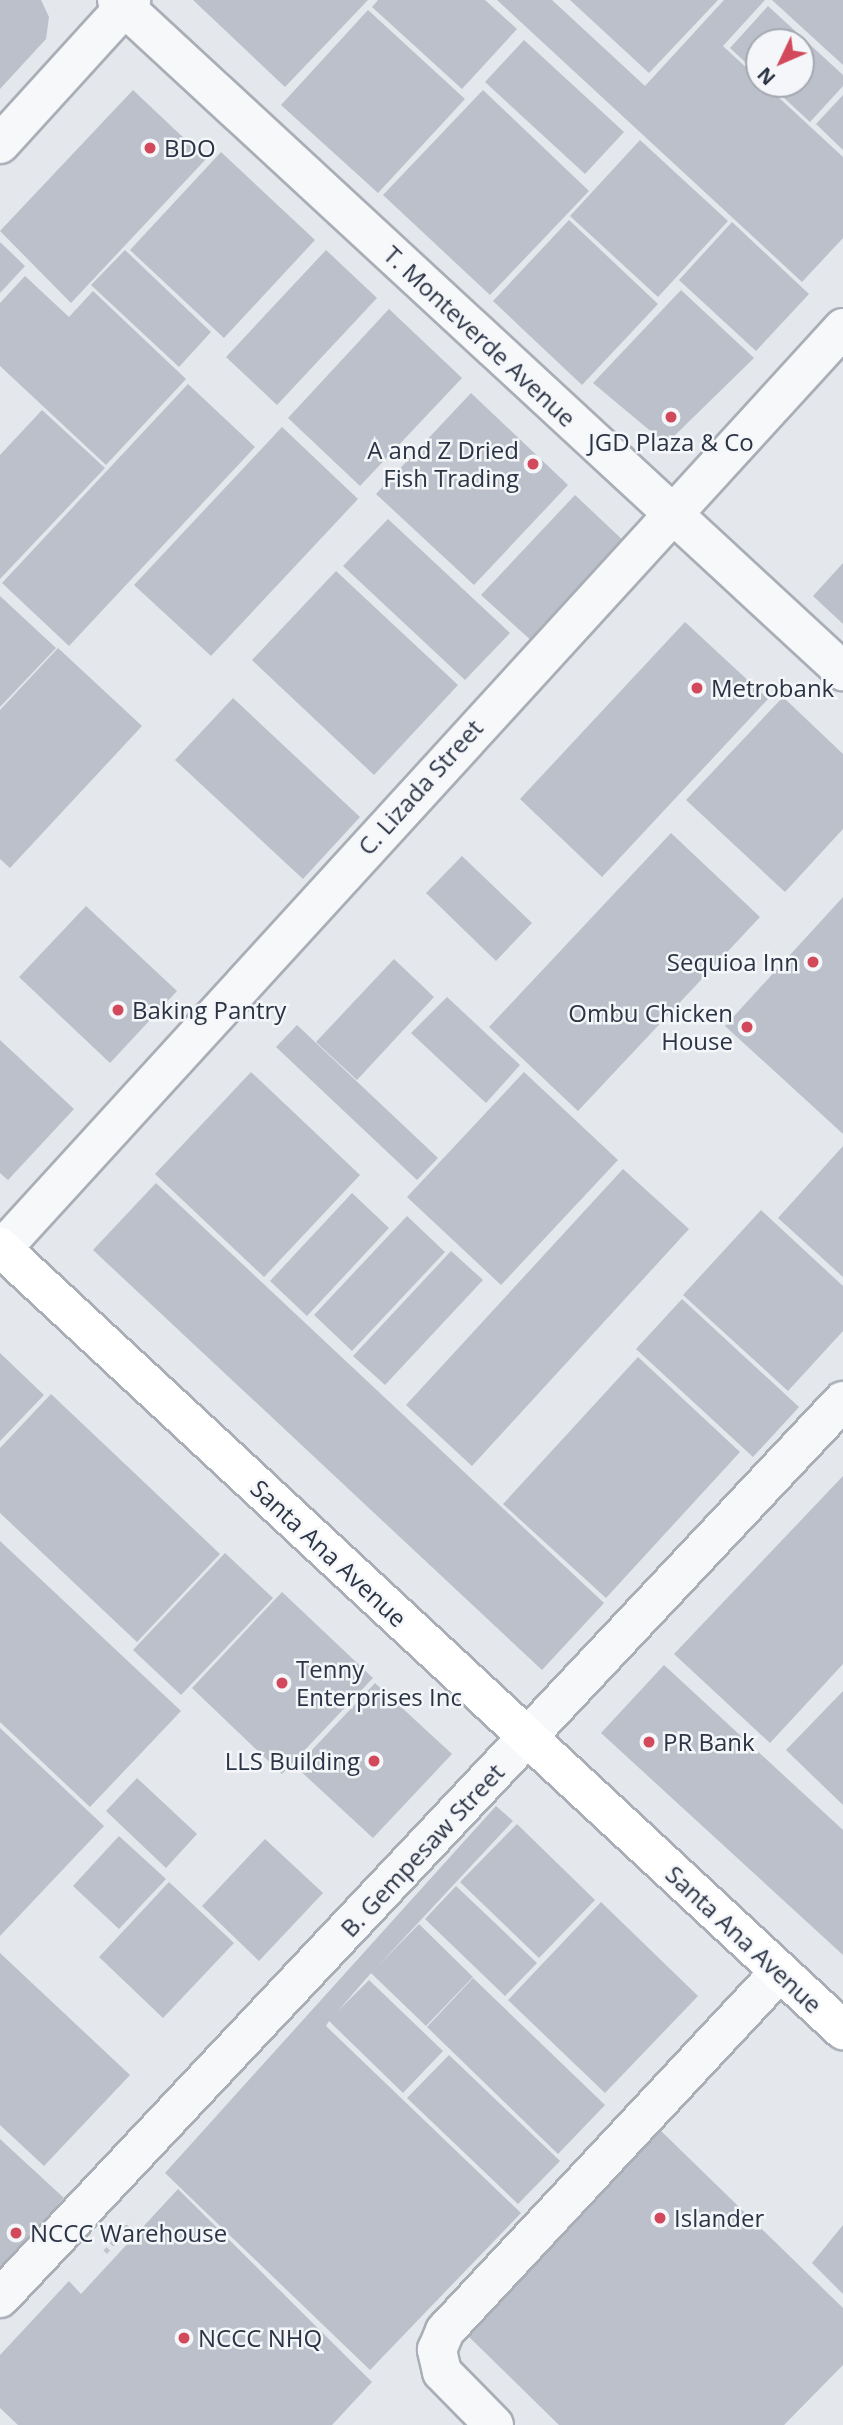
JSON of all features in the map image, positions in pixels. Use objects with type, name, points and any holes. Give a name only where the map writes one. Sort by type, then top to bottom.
[{"type":"main road","name":"Santa Ana Avenue","points":[[1,1249],[843,2030]]},
{"type":"street","points":[[0,144],[124,2]]},
{"type":"street","name":"T. Monteverde Avenue","points":[[124,2],[843,671]]},
{"type":"street","name":"C. Lizada Street","points":[[1,1249],[670,511],[843,327]]},
{"type":"street","name":"B. Gempesaw Street","points":[[0,2298],[843,1401]]},
{"type":"street","points":[[494,2425],[442,2372],[437,2350],[445,2331],[780,1972]]},
{"type":"building","points":[[0,0],[41,0],[49,17],[46,39],[0,89]]},
{"type":"building","points":[[193,0],[368,0],[285,87]]},
{"type":"building","points":[[378,0],[485,0],[517,29],[462,89],[372,7]]},
{"type":"building","points":[[497,0],[552,0],[645,86],[724,0],[765,0],[723,46],[745,66],[745,98],[779,98],[843,157],[843,238],[802,282]]},
{"type":"building","points":[[570,0],[718,0],[649,73]]},
{"type":"building","points":[[772,0],[843,0],[843,65],[815,39],[815,28],[803,28]]},
{"type":"building","points":[[768,6],[792,28],[748,28]]},
{"type":"building","points":[[368,10],[465,99],[378,193],[281,105]]},
{"type":"building","points":[[745,31],[745,62],[730,48]]},
{"type":"building","points":[[524,40],[624,132],[585,174],[485,82]]},
{"type":"building","points":[[815,49],[843,75],[843,86],[810,122],[784,98],[815,98]]},
{"type":"building","points":[[133,90],[206,159],[71,303],[0,231]]},
{"type":"building","points":[[483,90],[589,191],[490,295],[383,195]]},
{"type":"building","points":[[843,95],[843,150],[816,124]]},
{"type":"building","points":[[640,140],[728,221],[658,297],[570,216]]},
{"type":"building","points":[[221,152],[315,240],[224,338],[130,250]]},
{"type":"building","points":[[569,220],[658,304],[582,385],[493,301]]},
{"type":"building","points":[[732,222],[809,294],[756,351],[679,280]]},
{"type":"building","points":[[0,242],[25,266],[0,293]]},
{"type":"building","points":[[125,250],[211,332],[179,367],[91,285]]},
{"type":"building","points":[[326,250],[377,298],[277,405],[226,357]]},
{"type":"building","points":[[25,276],[69,317],[93,291],[186,379],[106,465],[0,366],[0,303]]},
{"type":"building","points":[[681,290],[754,358],[666,444],[593,383]]},
{"type":"building","points":[[389,309],[462,378],[360,486],[288,418]]},
{"type":"building","points":[[188,384],[255,447],[69,646],[2,583]]},
{"type":"building","points":[[471,393],[568,485],[474,585],[376,494]]},
{"type":"building","points":[[42,410],[105,468],[0,579],[0,455]]},
{"type":"building","points":[[282,427],[358,499],[211,656],[134,585]]},
{"type":"building","points":[[575,495],[627,544],[534,643],[481,595]]},
{"type":"building","points":[[388,519],[510,633],[465,680],[343,566]]},
{"type":"building","points":[[843,563],[843,624],[813,596]]},
{"type":"building","points":[[336,571],[458,685],[374,775],[252,660]]},
{"type":"building","points":[[0,596],[56,648],[0,707]]},
{"type":"building","points":[[685,622],[768,699],[602,877],[520,799]]},
{"type":"building","points":[[58,648],[142,726],[10,868],[0,859],[0,710]]},
{"type":"building","points":[[783,697],[843,754],[843,829],[785,892],[686,800]]},
{"type":"building","points":[[233,698],[360,817],[303,879],[175,760]]},
{"type":"building","points":[[671,833],[760,917],[578,1111],[489,1027]]},
{"type":"building","points":[[462,856],[532,923],[496,961],[426,893]]},
{"type":"building","name":"Sequioa Inn","points":[[843,897],[843,1134],[725,1026]]},
{"type":"building","points":[[86,906],[177,991],[110,1063],[19,977]]},
{"type":"building","points":[[394,959],[434,997],[357,1080],[316,1042]]},
{"type":"building","points":[[447,997],[520,1065],[486,1103],[411,1033]]},
{"type":"building","points":[[297,1025],[438,1158],[417,1180],[276,1047]]},
{"type":"building","points":[[0,1040],[74,1109],[8,1180],[0,1173]]},
{"type":"building","points":[[251,1072],[360,1175],[264,1277],[155,1174]]},
{"type":"building","points":[[524,1072],[618,1160],[501,1285],[407,1197]]},
{"type":"building","points":[[843,1146],[843,1277],[778,1218]]},
{"type":"building","points":[[623,1169],[689,1229],[472,1466],[406,1405]]},
{"type":"building","points":[[156,1183],[604,1603],[542,1670],[93,1250]]},
{"type":"building","points":[[352,1193],[389,1228],[307,1316],[270,1281]]},
{"type":"building","points":[[761,1210],[843,1286],[843,1331],[788,1391],[683,1295]]},
{"type":"building","points":[[407,1216],[445,1252],[352,1351],[314,1315]]},
{"type":"building","points":[[451,1251],[483,1280],[385,1385],[353,1356]]},
{"type":"building","points":[[682,1299],[799,1407],[753,1457],[636,1349]]},
{"type":"building","points":[[0,1353],[44,1395],[0,1441]]},
{"type":"building","points":[[638,1357],[740,1452],[606,1598],[503,1504]]},
{"type":"building","points":[[51,1394],[220,1554],[137,1642],[0,1513],[0,1448]]},
{"type":"building","points":[[843,1476],[843,1664],[770,1743],[674,1654]]},
{"type":"building","points":[[0,1541],[181,1711],[90,1807],[0,1722]]},
{"type":"building","points":[[225,1553],[273,1598],[181,1695],[133,1650]]},
{"type":"building","name":"Tenny Enterprises Inc","points":[[282,1592],[373,1678],[282,1774],[192,1688]]},
{"type":"building","points":[[664,1665],[843,1830],[843,1955],[601,1733]]},
{"type":"building","name":"LLS Building","points":[[375,1683],[452,1754],[373,1838],[296,1767]]},
{"type":"building","points":[[843,1691],[843,1805],[786,1750]]},
{"type":"building","points":[[0,1728],[104,1826],[0,1936]]},
{"type":"building","points":[[137,1778],[197,1834],[166,1868],[106,1811]]},
{"type":"building","points":[[496,1806],[513,1821],[377,1967],[419,1924],[473,1977],[426,2026],[371,1973],[338,2011],[369,1980],[443,2051],[403,2093],[329,2021],[326,2026],[521,2213],[370,2370],[165,2173]]},
{"type":"building","points":[[517,1824],[595,1900],[539,1958],[460,1882]]},
{"type":"building","points":[[119,1836],[166,1879],[119,1929],[73,1886]]},
{"type":"building","points":[[265,1839],[323,1893],[259,1961],[202,1906]]},
{"type":"building","points":[[169,1882],[234,1943],[163,2018],[99,1957]]},
{"type":"building","points":[[456,1886],[537,1963],[505,1996],[425,1919]]},
{"type":"building","points":[[601,1902],[698,1996],[605,2093],[508,2000]]},
{"type":"building","points":[[0,1953],[130,2075],[44,2166],[0,2125]]},
{"type":"building","points":[[473,1978],[605,2105],[558,2154],[427,2027]]},
{"type":"building","points":[[449,2055],[560,2161],[518,2204],[407,2098]]},
{"type":"building","name":"Islander","points":[[658,2128],[843,2308],[843,2365],[784,2425],[559,2425],[461,2329]]},
{"type":"building","name":"NCCC Warehouse","points":[[0,2139],[64,2198],[0,2268]]},
{"type":"building","name":"NCCC NHQ","points":[[178,2189],[372,2382],[332,2425],[18,2425],[0,2408],[0,2355],[69,2281],[81,2294]]},
{"type":"building","points":[[843,2225],[843,2294],[812,2263]]},
{"type":"place","name":"BDO","points":[[150,148]]},
{"type":"place","name":"JGD Plaza & Co","points":[[671,417]]},
{"type":"place","name":"A and Z Dried Fish Trading","points":[[533,464]]},
{"type":"place","name":"Metrobank","points":[[697,688]]},
{"type":"place","name":"Sequioa Inn","points":[[813,962]]},
{"type":"place","name":"Baking Pantry","points":[[118,1010]]},
{"type":"place","name":"Ombu Chicken House","points":[[747,1027]]},
{"type":"place","name":"Tenny Enterprises Inc","points":[[282,1683]]},
{"type":"place","name":"PR Bank","points":[[649,1742]]},
{"type":"place","name":"LLS Building","points":[[374,1761]]},
{"type":"place","name":"Islander","points":[[660,2218]]},
{"type":"place","name":"NCCC Warehouse","points":[[16,2233]]},
{"type":"place","name":"NCCC NHQ","points":[[184,2338]]}]
